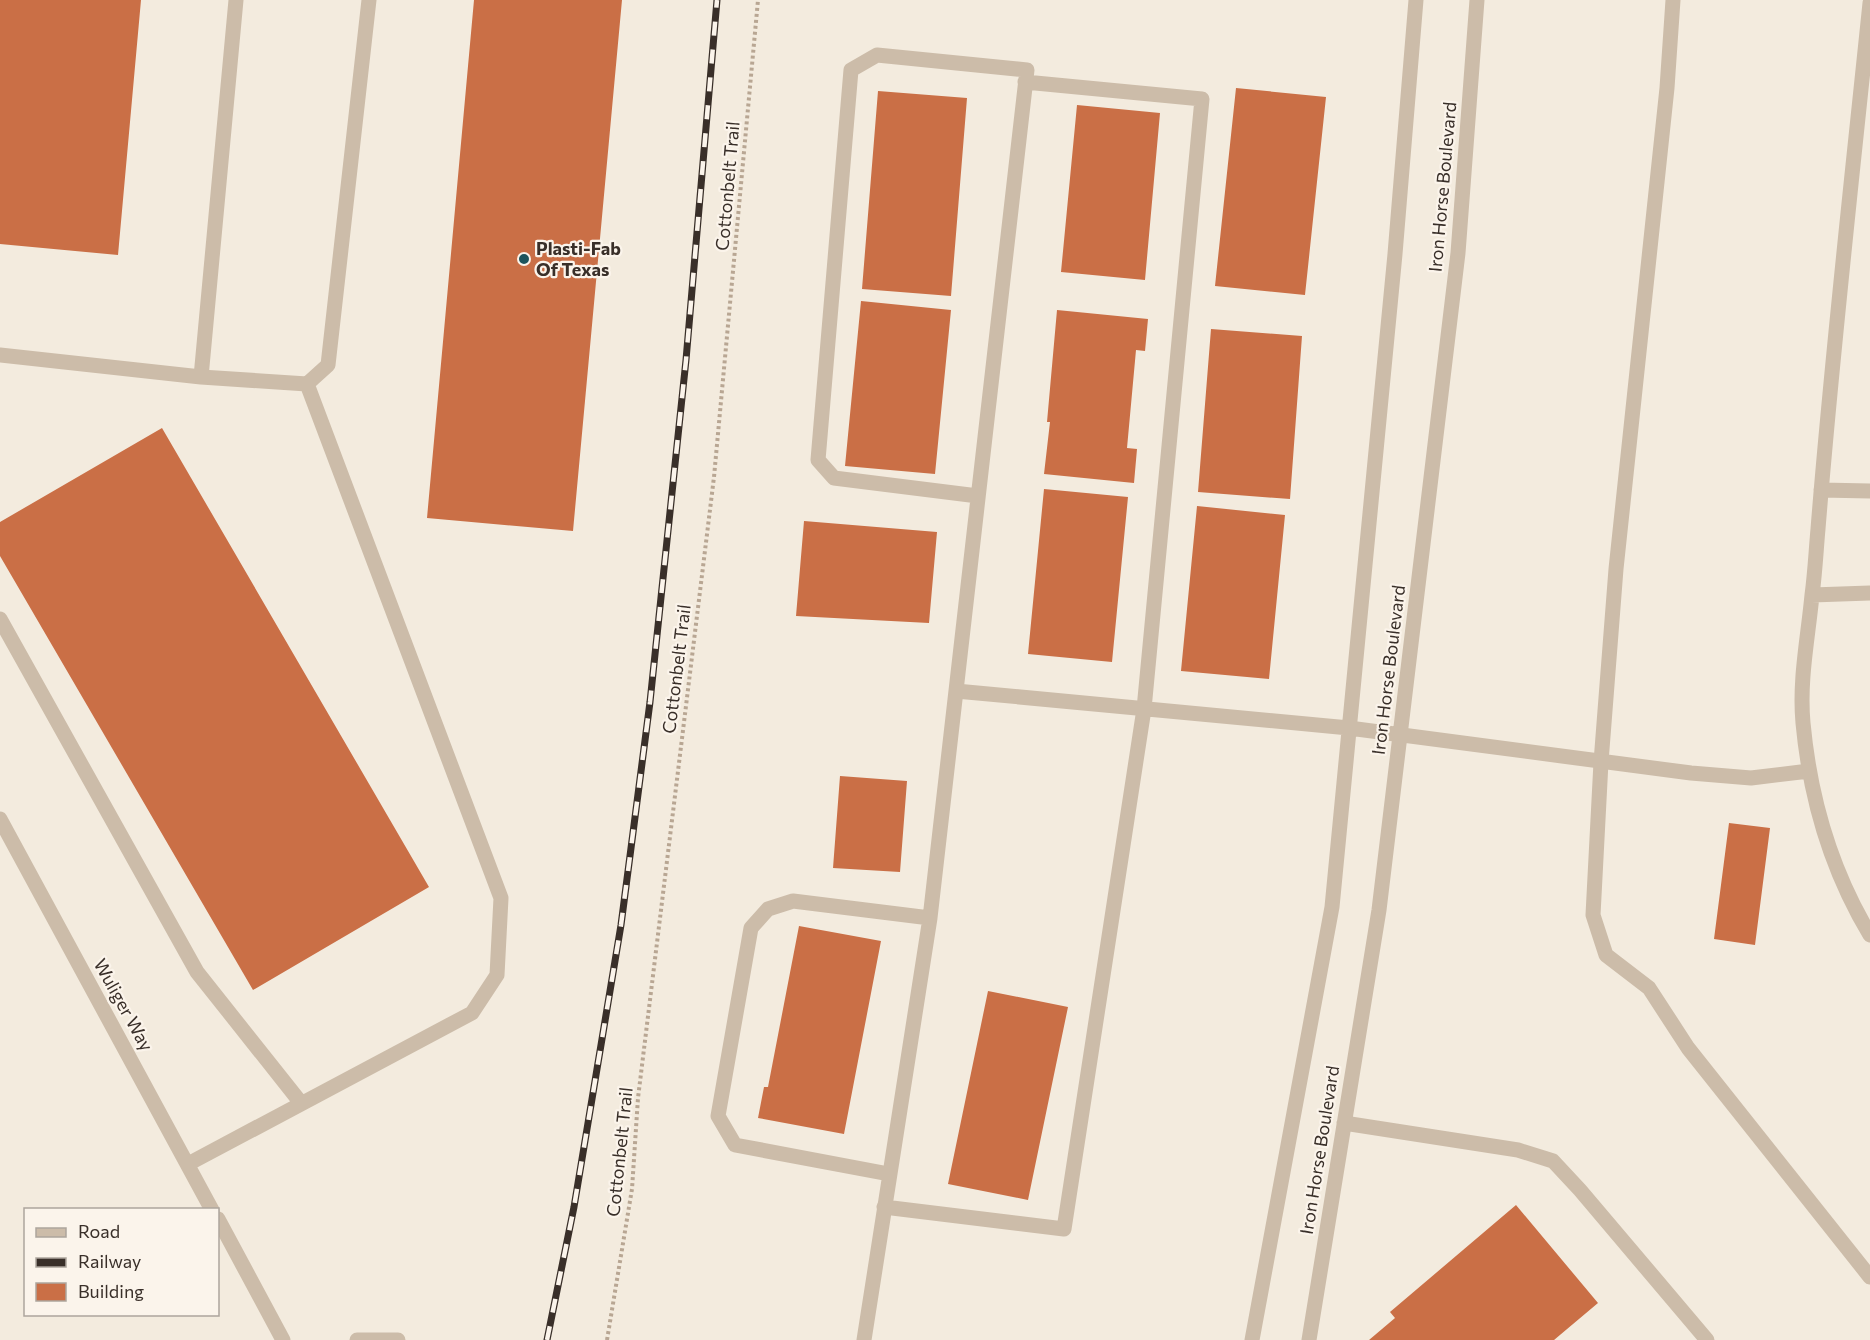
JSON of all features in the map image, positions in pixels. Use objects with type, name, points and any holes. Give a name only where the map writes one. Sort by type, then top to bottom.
[{"type":"street","points":[[201,377],[236,0]]},
{"type":"street","points":[[0,355],[201,377],[307,384],[328,365],[369,0]]},
{"type":"street","name":"Iron Horse Boulevard","points":[[1252,1340],[1332,907],[1395,254],[1416,0]]},
{"type":"street","name":"Iron Horse Boulevard","points":[[1309,1340],[1379,909],[1458,253],[1477,0]]},
{"type":"street","points":[[1673,0],[1667,88],[1616,569],[1601,762],[1593,915],[1606,955],[1648,988],[1688,1048],[1870,1277]]},
{"type":"street","points":[[1870,3],[1802,677],[1803,720],[1809,771],[1816,804],[1828,845],[1844,884],[1870,935]]},
{"type":"street","points":[[864,1340],[930,918],[1027,70],[878,55],[851,70],[818,460],[834,478],[978,496]]},
{"type":"street","points":[[884,1207],[1064,1229],[1144,709],[1202,99],[1025,82]]},
{"type":"street","points":[[188,1164],[472,1013],[497,975],[501,898],[307,384]]},
{"type":"street","points":[[1821,490],[1870,491]]},
{"type":"street","points":[[1812,595],[1870,593]]},
{"type":"street","points":[[0,619],[196,972],[301,1103]]},
{"type":"street","points":[[956,691],[1349,728],[1601,762],[1751,778],[1809,771]]},
{"type":"street","name":"Wuliger Way","points":[[0,819],[211,1208]]},
{"type":"street","points":[[889,1174],[735,1145],[718,1116],[751,928],[768,909],[793,901],[930,918]]},
{"type":"street","points":[[1344,1123],[1518,1150],[1553,1161],[1707,1340]]},
{"type":"street","points":[[219,1221],[284,1340]]},
{"type":"street","points":[[357,1340],[398,1340]]},
{"type":"path","name":"Cottonbelt Trail","points":[[607,1340],[632,1189],[638,1098],[714,477],[758,0]]},
{"type":"building","points":[[0,0],[141,0],[118,255],[0,244]]},
{"type":"building","name":"Plasti-Fab Of Texas","points":[[474,0],[622,0],[573,531],[427,518]]},
{"type":"building","points":[[1236,88],[1326,97],[1305,295],[1215,286]]},
{"type":"building","points":[[878,91],[967,98],[951,296],[862,289]]},
{"type":"building","points":[[1077,105],[1160,113],[1145,280],[1061,272]]},
{"type":"building","points":[[861,301],[951,310],[935,474],[845,466]]},
{"type":"building","points":[[1057,310],[1148,319],[1145,351],[1136,350],[1127,448],[1137,449],[1134,483],[1044,474],[1050,422],[1047,422]]},
{"type":"building","points":[[1211,329],[1302,336],[1290,499],[1198,492]]},
{"type":"building","points":[[162,428],[429,887],[253,990],[0,556],[0,522]]},
{"type":"building","points":[[1044,489],[1128,497],[1112,662],[1028,654]]},
{"type":"building","points":[[1197,506],[1285,515],[1269,679],[1181,671]]},
{"type":"building","points":[[804,521],[937,532],[929,623],[796,616]]},
{"type":"building","points":[[840,776],[907,781],[900,872],[833,868]]},
{"type":"building","points":[[1729,823],[1770,828],[1755,945],[1714,939]]},
{"type":"building","points":[[799,926],[881,941],[844,1134],[758,1118],[764,1087],[768,1087]]},
{"type":"building","points":[[988,991],[1068,1007],[1028,1200],[948,1184]]},
{"type":"building","points":[[1516,1205],[1598,1303],[1554,1340],[1369,1340],[1395,1318],[1390,1312]]},
{"type":"railway","points":[[547,1340],[574,1207],[621,925],[650,702],[686,360],[717,0]]},
{"type":"place","name":"Plasti-Fab Of Texas","points":[[524,259]]}]
